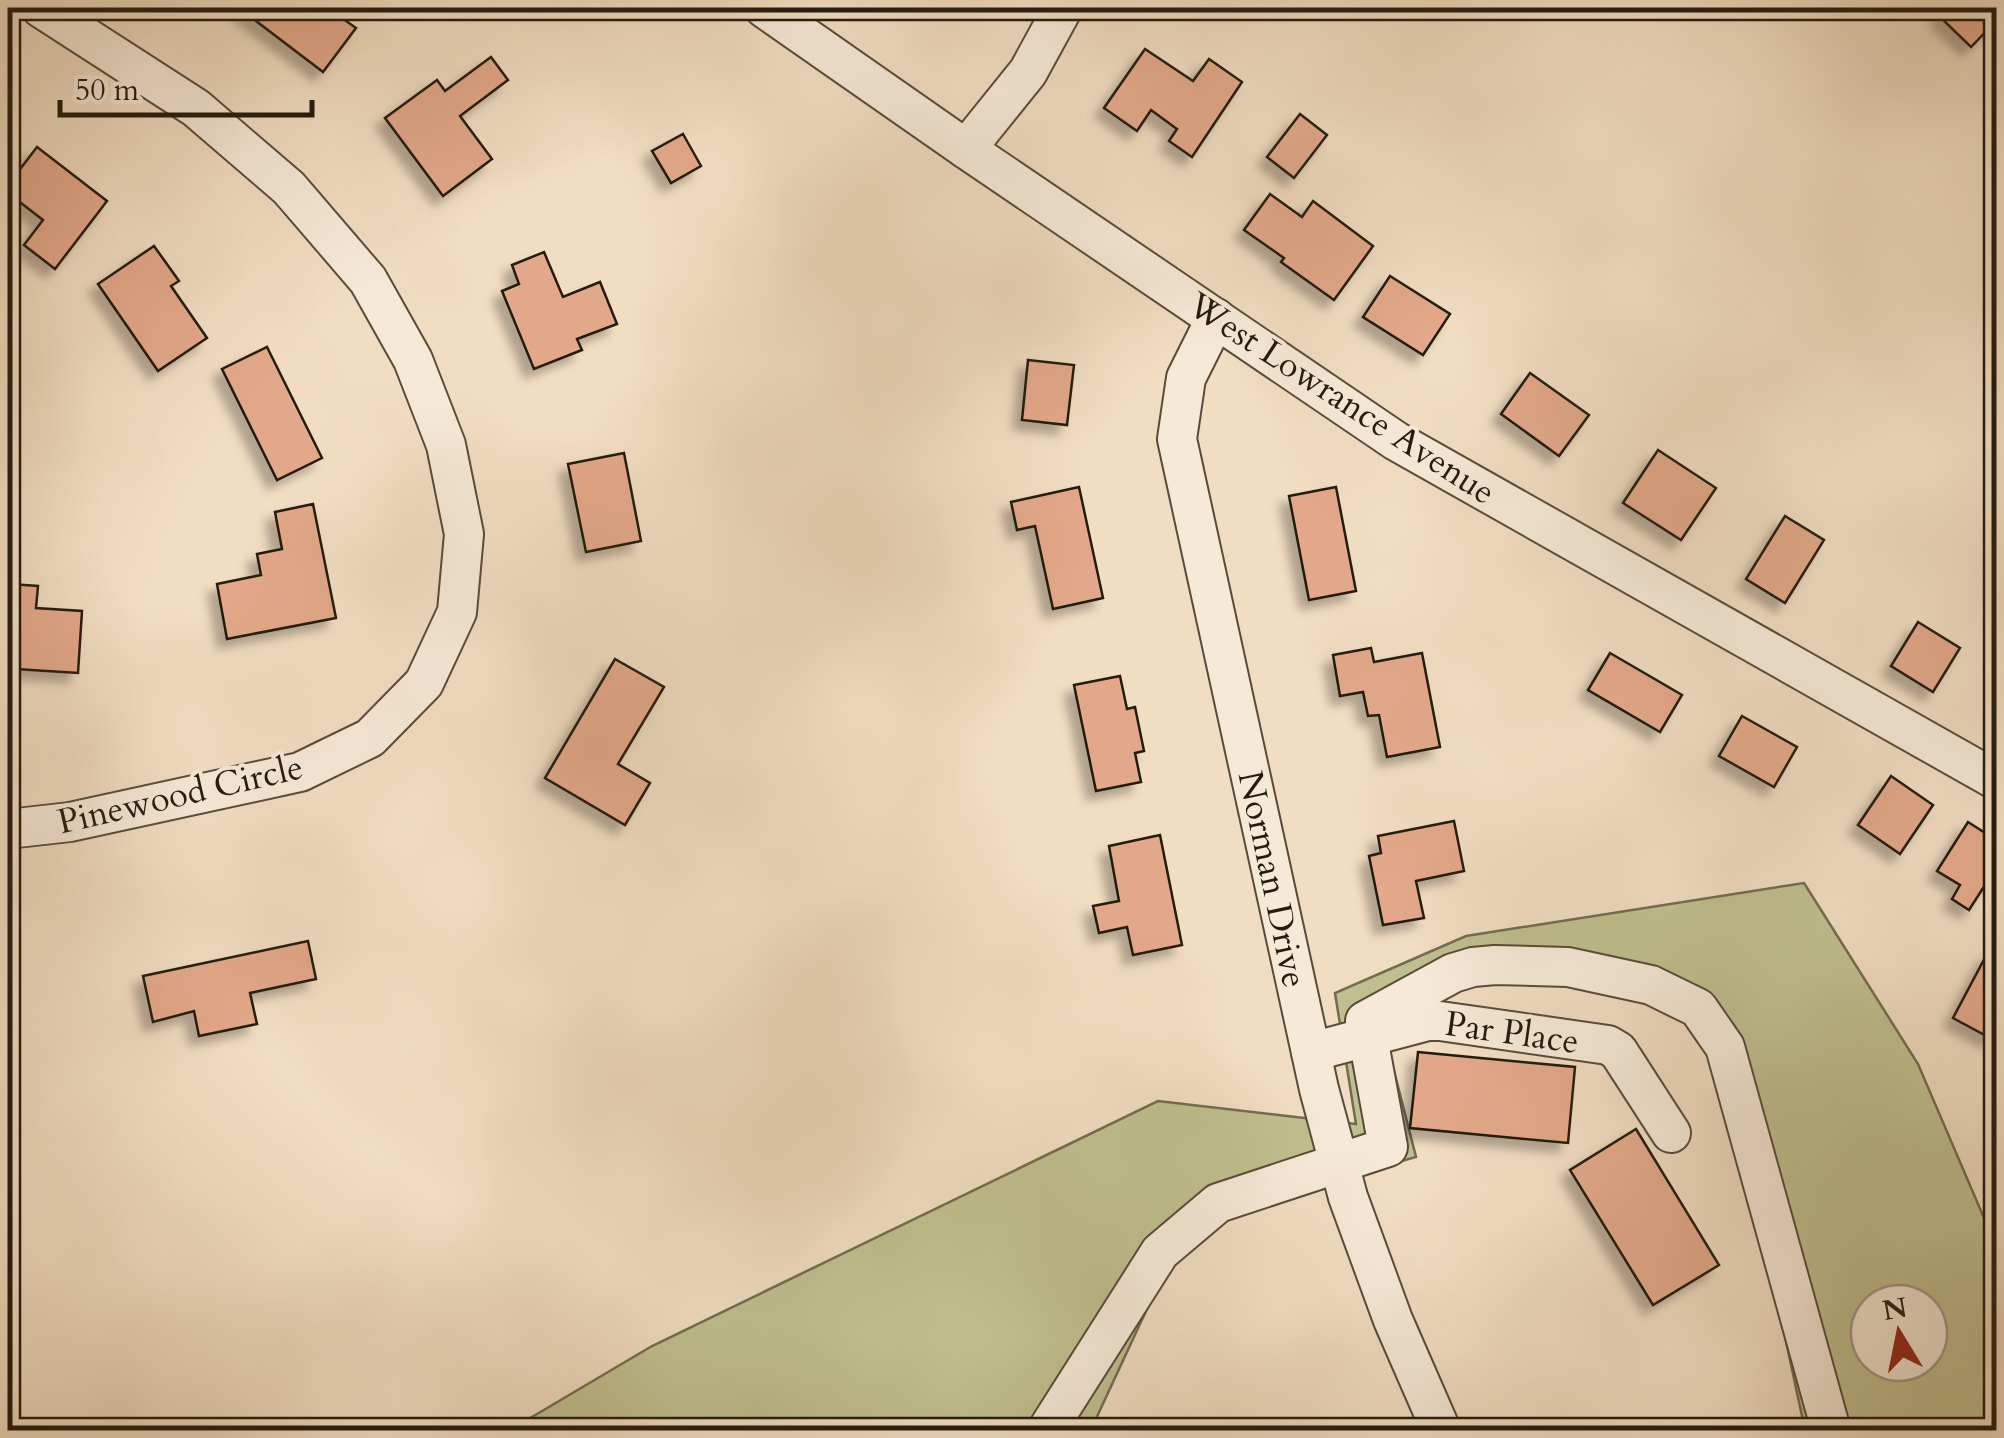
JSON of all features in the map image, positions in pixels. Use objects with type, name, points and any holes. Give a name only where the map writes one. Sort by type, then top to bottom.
[{"type":"street","name":"Pinewood Circle","points":[[8,829],[70,822],[300,772],[370,738],[424,683],[457,612],[464,534],[446,445],[413,360],[368,280],[289,188],[196,108],[41,8]]},
{"type":"street","name":"West Lowrance Avenue","points":[[764,8],[1396,441],[1996,780]]},
{"type":"street","points":[[966,149],[1028,72],[1062,8]]},
{"type":"street","name":"Norman Drive","points":[[1216,318],[1186,378],[1177,439],[1311,1052],[1348,1197],[1393,1320],[1441,1430]]},
{"type":"street","points":[[1047,1430],[1160,1252],[1218,1204],[1388,1147],[1365,1021],[1453,973],[1495,964],[1568,967],[1601,974],[1651,985],[1698,1008],[1725,1047],[1831,1430]]},
{"type":"street","name":"Par Place","points":[[1311,1052],[1428,1021],[1608,1045],[1618,1051],[1672,1133]]},
{"type":"shaded area","points":[[1804,883],[1918,1064],[1996,1246],[1996,1430],[1805,1430],[1728,1071],[1680,1004],[1473,963],[1380,1016],[1416,1157],[1245,1207],[1172,1255],[1094,1423],[1082,1430],[510,1430],[652,1346],[1158,1101],[1356,1124],[1335,993],[1466,936]]},
{"type":"building","points":[[239,8],[328,8],[356,28],[323,72]]},
{"type":"building","points":[[1947,8],[1996,8],[1996,21],[1971,47],[1939,16]]},
{"type":"building","points":[[1145,49],[1193,81],[1209,59],[1242,82],[1192,157],[1169,141],[1177,129],[1151,110],[1137,131],[1104,108]]},
{"type":"building","points":[[491,57],[508,80],[460,116],[492,159],[443,196],[385,118],[437,80],[445,91]]},
{"type":"building","points":[[1300,114],[1327,135],[1294,178],[1267,157]]},
{"type":"building","points":[[683,134],[701,166],[671,183],[652,151]]},
{"type":"building","points":[[37,147],[107,201],[55,269],[24,245],[43,220],[8,193],[8,185]]},
{"type":"building","points":[[1270,194],[1302,217],[1313,201],[1373,246],[1334,300],[1244,230]]},
{"type":"building","points":[[154,246],[179,281],[171,286],[207,338],[158,371],[98,284]]},
{"type":"building","points":[[544,252],[563,297],[600,282],[617,324],[577,339],[582,350],[534,369],[502,291],[519,284],[512,265]]},
{"type":"building","points":[[1390,276],[1450,314],[1423,355],[1363,317]]},
{"type":"building","points":[[267,347],[322,458],[277,480],[222,369]]},
{"type":"building","points":[[1028,360],[1074,365],[1067,425],[1022,420]]},
{"type":"building","points":[[1530,373],[1589,415],[1559,456],[1501,414]]},
{"type":"building","points":[[1658,450],[1716,488],[1681,540],[1623,503]]},
{"type":"building","points":[[624,453],[641,541],[586,552],[568,464]]},
{"type":"building","points":[[1079,487],[1103,598],[1053,609],[1035,526],[1017,530],[1011,502]]},
{"type":"building","points":[[1336,487],[1356,591],[1309,600],[1289,496]]},
{"type":"building","points":[[313,504],[336,618],[227,639],[217,584],[261,575],[257,554],[282,549],[275,512]]},
{"type":"building","points":[[1785,516],[1824,540],[1785,603],[1746,579]]},
{"type":"building","points":[[10,584],[38,586],[36,608],[82,611],[78,673],[16,669],[17,654],[8,653]]},
{"type":"building","points":[[1918,622],[1960,648],[1933,692],[1891,666]]},
{"type":"building","points":[[1371,648],[1374,662],[1422,653],[1440,747],[1387,757],[1379,715],[1368,716],[1363,692],[1340,696],[1333,655]]},
{"type":"building","points":[[1610,653],[1682,695],[1660,732],[1588,690]]},
{"type":"building","points":[[615,659],[664,687],[618,764],[650,783],[625,825],[545,778]]},
{"type":"building","points":[[1120,676],[1127,709],[1135,707],[1144,751],[1135,753],[1141,782],[1096,791],[1074,685]]},
{"type":"building","points":[[1742,716],[1797,747],[1774,787],[1719,756]]},
{"type":"building","points":[[1891,776],[1933,805],[1900,854],[1858,825]]},
{"type":"building","points":[[1454,821],[1464,871],[1416,881],[1424,918],[1383,925],[1369,856],[1381,853],[1378,836]]},
{"type":"building","points":[[1968,822],[1996,840],[1996,868],[1969,910],[1952,899],[1960,885],[1937,871]]},
{"type":"building","points":[[1160,835],[1182,945],[1133,955],[1127,927],[1099,933],[1093,906],[1119,901],[1109,846]]},
{"type":"building","points":[[308,941],[316,979],[250,993],[257,1024],[199,1036],[194,1011],[153,1022],[143,976]]},
{"type":"building","points":[[1988,952],[1996,957],[1996,1031],[1992,1039],[1953,1018]]},
{"type":"building","points":[[1418,1052],[1575,1067],[1568,1143],[1410,1128]]},
{"type":"building","points":[[1636,1129],[1719,1265],[1653,1305],[1570,1170]]}]
